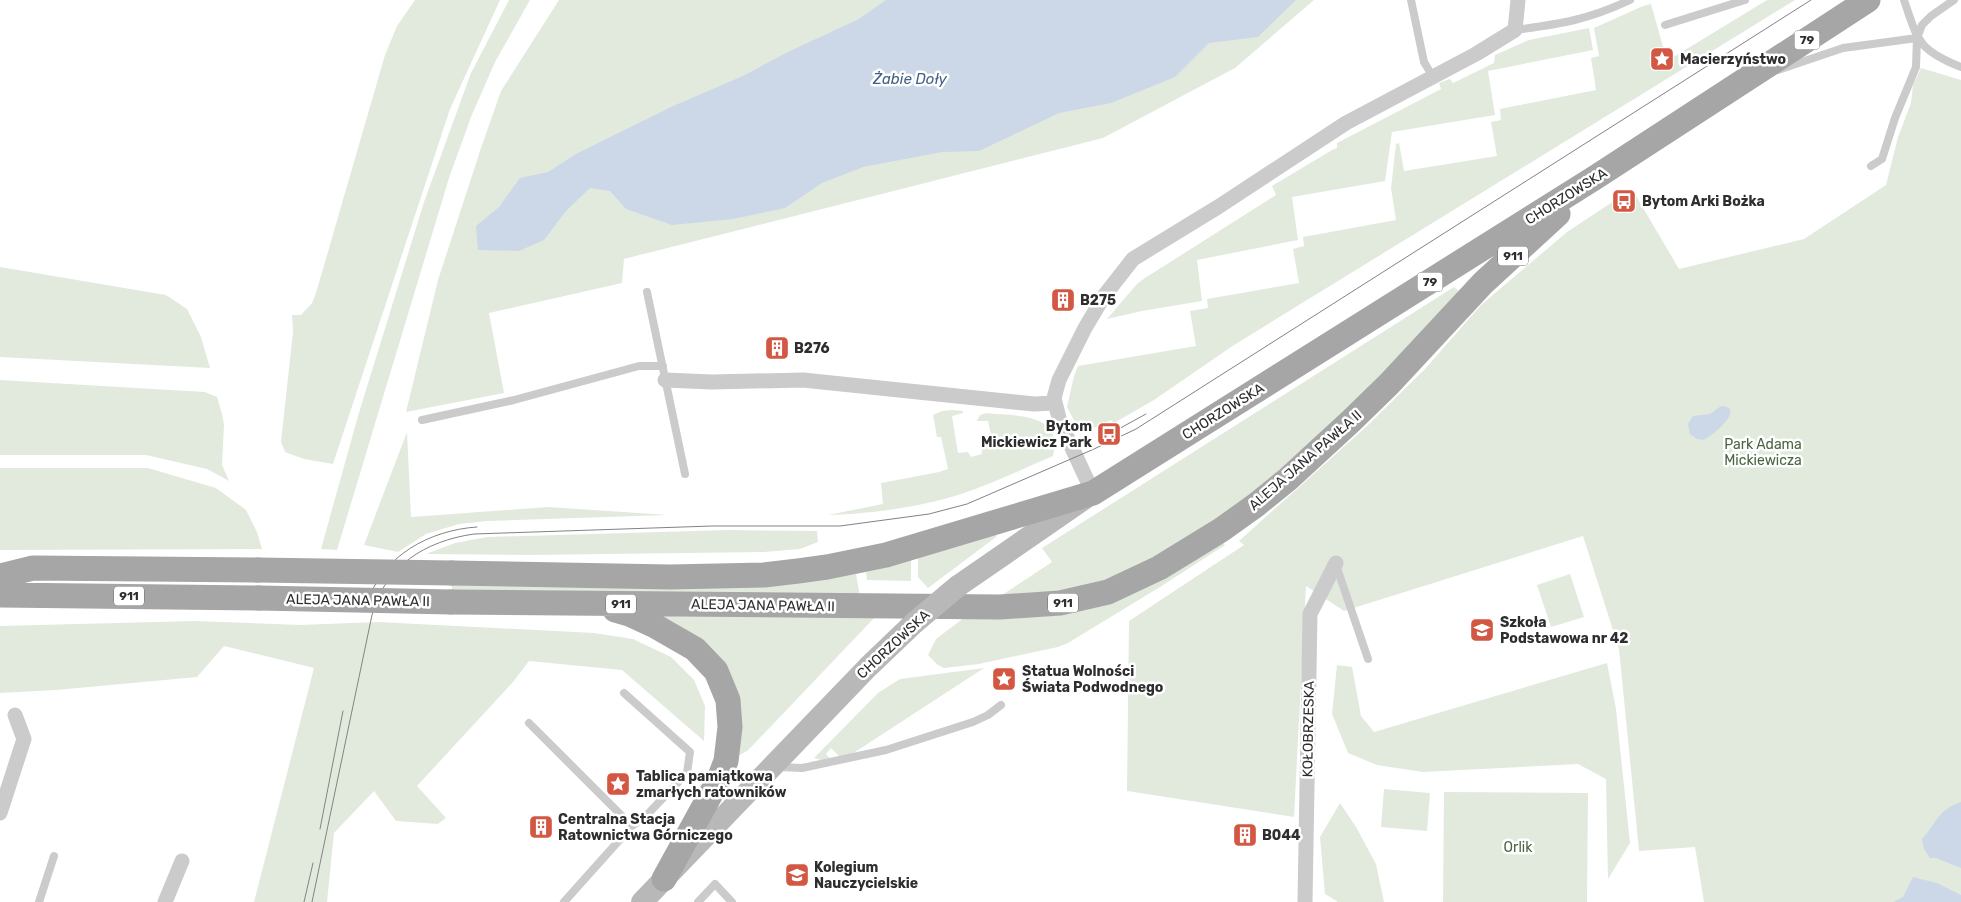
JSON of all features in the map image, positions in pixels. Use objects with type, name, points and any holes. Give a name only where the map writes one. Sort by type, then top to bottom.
[{"type":"main road","name":"CHORZOWSKA","points":[[642,902],[868,667],[914,622],[958,586],[1093,493],[1596,177],[1868,0]]},
{"type":"main road","name":"ALEJA JANA PAWŁA II","points":[[0,595],[588,604],[1000,607],[1060,603],[1108,592],[1132,582],[1180,556],[1256,505],[1358,415],[1390,384],[1483,283],[1596,177]]},
{"type":"main road","name":"ALEJA JANA PAWŁA II","points":[[0,576],[33,568],[670,577],[764,574],[827,567],[886,555],[1093,493]]},
{"type":"main road","points":[[588,604],[629,614],[695,649],[716,671],[728,700],[730,727],[726,761],[719,779],[664,879]]},
{"type":"street","points":[[1093,493],[1069,445],[1054,403],[1059,380],[1085,328],[1113,283],[1133,259],[1218,207],[1346,122],[1476,54],[1515,30],[1518,0]]},
{"type":"street","points":[[664,373],[712,382],[803,380],[1034,404],[1054,403]]},
{"type":"street","name":"KOŁOBRZESKA","points":[[1306,902],[1310,614],[1336,563]]},
{"type":"street","points":[[0,813],[7,768],[24,739],[15,715]]},
{"type":"street","points":[[165,902],[182,861]]},
{"type":"lane","points":[[1411,0],[1424,62],[1433,77]]},
{"type":"lane","points":[[1515,30],[1563,24],[1592,17],[1630,0]]},
{"type":"lane","points":[[1665,25],[1745,0]]},
{"type":"lane","points":[[1904,0],[1917,38],[1926,49],[1940,58],[1961,67]]},
{"type":"lane","points":[[1871,166],[1882,159],[1895,118],[1916,67],[1917,38],[1922,25],[1931,16],[1954,0]]},
{"type":"lane","points":[[1745,80],[1802,63],[1843,48],[1917,38]]},
{"type":"lane","points":[[647,292],[685,474]]},
{"type":"lane","points":[[422,420],[514,400],[639,366],[664,373]]},
{"type":"lane","points":[[1336,563],[1368,659]]},
{"type":"lane","points":[[564,902],[632,826],[643,819],[687,773],[690,752],[624,693]]},
{"type":"lane","points":[[771,766],[802,768],[886,750],[973,722],[988,715],[1001,705]]},
{"type":"lane","points":[[529,723],[632,826]]},
{"type":"lane","points":[[38,902],[54,856]]},
{"type":"lane","points":[[698,902],[716,884],[732,902]]},
{"type":"green space","points":[[415,0],[500,0],[450,109],[333,464],[304,459],[285,452],[281,442],[293,332],[292,315],[301,315],[312,303],[316,293],[385,55],[397,26]]},
{"type":"green space","points":[[509,0],[530,0],[495,62],[471,117],[449,178],[337,550],[321,549],[358,416],[424,202],[471,73]]},
{"type":"green space","points":[[559,0],[1314,0],[1235,68],[1103,138],[624,259],[622,283],[489,313],[504,393],[406,412],[438,280],[501,91]]},
{"type":"green space","points":[[1767,0],[1795,0],[1234,345],[1154,400],[1114,423],[1111,420],[1080,432],[1067,407],[1078,366],[1196,346],[1190,311],[1208,308],[1207,299],[1299,283],[1293,249],[1304,246],[1303,237],[1396,220],[1391,188],[1396,144],[1399,143],[1404,171],[1497,156],[1491,122],[1501,120],[1500,109],[1596,90],[1591,58],[1599,56],[1594,28],[1651,4],[1667,61]]},
{"type":"green space","points":[[1589,28],[1593,50],[1488,71],[1495,115],[1392,132],[1385,181],[1292,197],[1298,240],[1197,260],[1202,301],[1107,319],[1137,284],[1276,195],[1272,186],[1337,148],[1337,143],[1441,89],[1439,83],[1450,79],[1453,83],[1494,63],[1495,55],[1529,40]]},
{"type":"green space","name":"Park Adama Mickiewicza","points":[[1921,68],[1961,80],[1961,902],[1704,902],[1695,847],[1639,851],[1619,649],[1583,536],[1344,611],[1306,586],[1294,817],[1127,791],[1129,621],[1244,545],[1239,541],[1367,426],[1425,369],[1481,305],[1567,232],[1632,189],[1679,269],[1804,239],[1886,185],[1898,137],[1911,103],[1913,85]]},
{"type":"green space","points":[[0,267],[166,295],[187,309],[201,337],[210,368],[0,357]]},
{"type":"green space","points":[[1454,287],[1459,291],[1395,366],[1254,496],[1125,574],[1078,591],[999,597],[1052,562],[1042,548]]},
{"type":"green space","points":[[0,380],[205,392],[217,397],[224,425],[222,465],[229,481],[207,469],[146,455],[0,455]]},
{"type":"green space","points":[[942,411],[963,411],[963,413],[952,416],[958,453],[968,452],[971,457],[982,454],[981,446],[993,444],[988,421],[977,421],[980,415],[986,413],[1022,416],[1044,424],[1051,431],[1054,442],[1053,456],[984,486],[946,499],[895,509],[828,515],[883,504],[881,483],[948,469],[941,437],[937,437],[933,415]]},
{"type":"green space","points":[[407,432],[411,517],[548,507],[668,515],[487,521],[459,524],[426,534],[398,552],[364,545]]},
{"type":"green space","points":[[0,468],[148,468],[216,488],[246,510],[257,532],[262,549],[0,550]]},
{"type":"green space","points":[[728,530],[817,531],[818,542],[800,549],[764,552],[527,555],[426,554],[455,543],[487,537]]},
{"type":"green space","points":[[997,533],[996,537],[928,588],[918,577],[918,556]]},
{"type":"green space","points":[[1221,541],[1225,545],[1160,587],[1068,643],[1058,647],[979,664],[944,668],[928,655],[936,639],[965,617],[1003,616]]},
{"type":"green space","points":[[911,558],[911,581],[867,580],[866,572],[856,574],[860,596],[452,592],[452,583]]},
{"type":"green space","points":[[1570,574],[1584,617],[1551,627],[1537,585]]},
{"type":"green space","points":[[658,615],[876,616],[756,742],[747,751],[736,757],[739,715]]},
{"type":"green space","points":[[195,621],[300,625],[378,622],[594,633],[633,639],[671,657],[694,680],[705,706],[704,741],[622,670],[529,661],[513,682],[417,786],[446,818],[438,824],[396,821],[374,791],[334,833],[327,902],[254,902],[314,668],[224,646],[197,677],[56,690],[0,693],[0,626]]},
{"type":"green space","points":[[1607,663],[1616,709],[1630,843],[1608,879],[1606,779],[1578,764],[1423,772],[1377,765],[1348,753],[1332,714],[1337,665],[1352,667],[1361,716],[1374,732]]},
{"type":"green space","points":[[984,668],[852,754],[841,758],[831,748],[826,754],[831,760],[814,758],[878,693],[900,679]]},
{"type":"green space","points":[[1384,789],[1430,793],[1427,831],[1381,827]]},
{"type":"green space","name":"Orlik","points":[[1444,792],[1588,793],[1587,902],[1443,902]]},
{"type":"green space","points":[[1340,803],[1356,827],[1376,864],[1384,902],[1338,902],[1325,894],[1320,837]]},
{"type":"water","name":"Żabie Doły","points":[[886,0],[1296,0],[1258,37],[1209,43],[1175,77],[1111,103],[1059,113],[979,151],[942,152],[863,167],[822,183],[785,208],[733,219],[672,225],[626,209],[610,191],[590,188],[566,211],[544,240],[519,251],[478,250],[476,226],[499,207],[520,178],[548,172],[576,154],[671,107],[743,76],[788,52],[859,19]]},
{"type":"water","points":[[1721,406],[1728,408],[1730,411],[1729,416],[1720,428],[1703,440],[1697,439],[1690,434],[1688,424],[1693,416],[1710,414]]},
{"type":"water","points":[[1961,802],[1961,868],[1936,858],[1930,858],[1924,849],[1922,839],[1942,813]]},
{"type":"water","points":[[1913,877],[1937,883],[1961,895],[1961,902],[1893,902],[1903,897]]},
{"type":"tram line","points":[[312,902],[372,615],[378,598],[387,583],[409,559],[439,543],[456,537],[474,534],[712,526],[840,526],[929,514],[967,504],[1136,429],[1811,0]]},
{"type":"tram line","points":[[1115,431],[1146,414]]},
{"type":"tram line","points":[[367,604],[383,572],[410,549],[425,540],[442,534],[459,529],[477,527]]},
{"type":"tram line","points":[[320,829],[343,711]]},
{"type":"tram line","points":[[304,902],[313,863]]},
{"type":"place","name":"Macierzyństwo","points":[[1662,59]]},
{"type":"place","name":"Bytom Arki Bożka","points":[[1624,201]]},
{"type":"place","name":"B275","points":[[1063,300]]},
{"type":"place","name":"B276","points":[[777,348]]},
{"type":"place","name":"Bytom Mickiewicz Park","points":[[1109,434]]},
{"type":"place","name":"Szkoła Podstawowa nr 42","points":[[1482,630]]},
{"type":"place","name":"Statua Wolności Świata Podwodnego","points":[[1004,679]]},
{"type":"place","name":"Tablica pamiątkowa zmarłych ratowników","points":[[618,784]]},
{"type":"place","name":"Centralna Stacja Ratownictwa Górniczego","points":[[541,827]]},
{"type":"place","name":"B044","points":[[1245,835]]},
{"type":"place","name":"Kolegium Nauczycielskie","points":[[797,875]]}]
